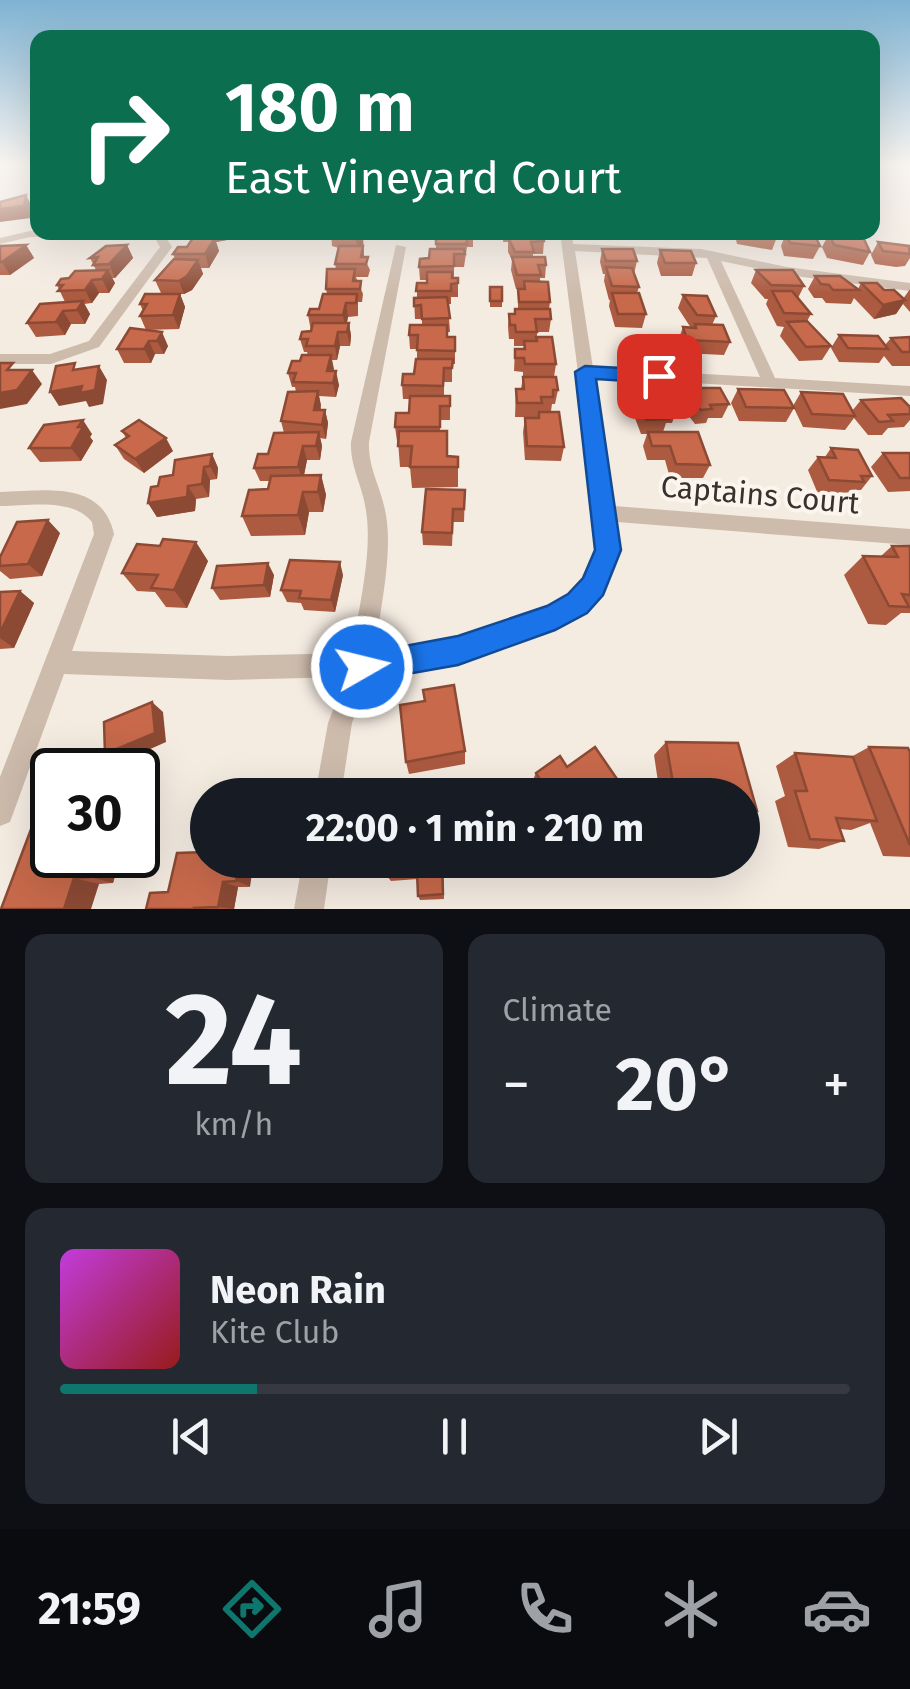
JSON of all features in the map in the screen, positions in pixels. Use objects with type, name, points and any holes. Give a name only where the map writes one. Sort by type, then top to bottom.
[{"type":"street","points":[[0,240],[30,236]]},
{"type":"street","points":[[0,359],[51,359],[94,344],[166,247],[162,240]]},
{"type":"street","points":[[56,662],[362,667],[458,650],[555,617],[578,604],[604,568],[608,550],[566,240],[712,255],[786,271],[910,287]]},
{"type":"street","points":[[331,778],[340,723],[362,667],[376,553],[376,511],[359,461],[360,442],[400,247]]},
{"type":"street","points":[[712,255],[770,383]]},
{"type":"street","points":[[585,372],[910,390]]},
{"type":"street","points":[[0,499],[77,501],[90,504],[104,522],[104,534],[0,812]]},
{"type":"street","name":"Captains Court","points":[[605,513],[910,537]]},
{"type":"street","points":[[309,909],[314,878]]},
{"type":"building","points":[[192,240],[214,240],[205,254],[173,254],[178,247],[187,247]]},
{"type":"building","points":[[436,240],[467,240],[467,244],[436,244]]},
{"type":"building","points":[[509,240],[544,240],[531,242],[534,252],[515,252]]},
{"type":"building","points":[[789,240],[817,240],[820,246]]},
{"type":"building","points":[[832,240],[864,240],[870,252],[834,245]]},
{"type":"building","points":[[878,242],[909,246],[910,254],[883,251]]},
{"type":"building","points":[[26,245],[2,262],[0,262],[0,246]]},
{"type":"building","points":[[127,245],[109,264],[93,265],[98,257],[90,258],[106,246]]},
{"type":"building","points":[[339,246],[363,246],[361,257],[368,257],[366,264],[335,264]]},
{"type":"building","points":[[430,249],[464,249],[465,254],[454,254],[454,266],[419,267],[420,259],[429,258]]},
{"type":"building","points":[[602,249],[633,249],[637,261],[606,261]]},
{"type":"building","points":[[660,250],[691,251],[696,263],[665,263]]},
{"type":"building","points":[[512,257],[545,257],[546,265],[538,265],[541,275],[517,275]]},
{"type":"building","points":[[174,259],[198,260],[179,281],[155,280]]},
{"type":"building","points":[[606,267],[632,268],[639,287],[612,286]]},
{"type":"building","points":[[327,269],[355,269],[353,281],[361,281],[360,289],[326,289]]},
{"type":"building","points":[[108,270],[85,290],[58,291],[63,285],[57,285],[61,279],[69,278],[75,271]]},
{"type":"building","points":[[756,270],[793,270],[804,286],[771,285]]},
{"type":"building","points":[[427,272],[452,272],[458,283],[451,284],[451,291],[416,291],[417,283],[427,283]]},
{"type":"building","points":[[815,276],[840,276],[859,290],[833,290]]},
{"type":"building","points":[[524,281],[548,282],[550,302],[519,302],[518,289],[525,289]]},
{"type":"building","points":[[861,283],[877,283],[905,300],[883,305]]},
{"type":"building","points":[[490,287],[502,287],[502,301],[490,301]]},
{"type":"building","points":[[772,291],[792,291],[811,314],[784,313]]},
{"type":"building","points":[[612,293],[639,293],[646,314],[618,314]]},
{"type":"building","points":[[145,294],[180,294],[173,315],[140,316],[147,304],[140,304]]},
{"type":"building","points":[[323,294],[357,294],[356,303],[346,303],[343,315],[308,315],[310,309],[319,309]]},
{"type":"building","points":[[683,295],[707,296],[716,316],[697,315]]},
{"type":"building","points":[[447,297],[450,318],[422,319],[421,305],[414,306],[414,298]]},
{"type":"building","points":[[83,301],[77,310],[63,311],[56,322],[27,323],[40,304]]},
{"type":"building","points":[[515,309],[550,309],[551,319],[535,319],[537,332],[516,332],[515,325],[510,325],[509,314],[515,314]]},
{"type":"building","points":[[807,321],[831,346],[806,347],[787,322]]},
{"type":"building","points":[[313,323],[349,323],[347,332],[338,332],[335,346],[306,346],[308,339],[300,339],[302,332],[311,331]]},
{"type":"building","points":[[695,324],[723,325],[730,342],[687,340],[683,327],[696,328]]},
{"type":"building","points":[[410,325],[447,325],[447,337],[455,337],[455,351],[417,350],[418,335],[409,335]]},
{"type":"building","points":[[130,328],[162,332],[157,341],[149,341],[144,349],[117,349]]},
{"type":"building","points":[[839,335],[878,336],[888,349],[848,348]]},
{"type":"building","points":[[536,337],[552,337],[556,364],[525,364],[524,358],[515,358],[515,349],[525,349],[524,341],[537,341]]},
{"type":"building","points":[[910,337],[910,352],[902,352],[891,338]]},
{"type":"building","points":[[302,355],[331,355],[327,371],[336,371],[333,383],[293,382],[296,373],[288,373],[292,361],[300,361]]},
{"type":"building","points":[[416,359],[453,359],[452,368],[444,368],[443,386],[402,385],[403,374],[414,374]]},
{"type":"building","points":[[0,363],[13,363],[7,370],[32,370],[17,390],[0,393]]},
{"type":"building","points":[[75,363],[73,370],[99,366],[95,390],[80,393],[82,386],[50,392],[56,366]]},
{"type":"building","points":[[523,377],[556,377],[558,390],[553,390],[553,397],[541,397],[542,403],[517,403],[516,389],[524,389]]},
{"type":"building","points":[[658,382],[677,409],[663,410],[668,419],[646,420],[631,383]]},
{"type":"building","points":[[693,388],[720,388],[729,404],[710,405],[712,409],[701,410],[686,392],[695,392]]},
{"type":"building","points":[[738,389],[784,390],[794,408],[746,407]]},
{"type":"building","points":[[318,391],[314,410],[325,410],[322,425],[281,421],[288,392]]},
{"type":"building","points":[[801,392],[843,394],[855,416],[812,414]]},
{"type":"building","points":[[410,396],[450,396],[450,406],[440,406],[440,427],[395,427],[396,413],[409,413]]},
{"type":"building","points":[[901,398],[910,407],[910,414],[888,415],[893,421],[879,422],[861,400]]},
{"type":"building","points":[[539,412],[559,412],[564,447],[527,446],[525,418],[539,418]]},
{"type":"building","points":[[83,420],[71,448],[29,448],[44,425]]},
{"type":"building","points":[[139,420],[166,438],[135,459],[115,445],[129,436],[122,431]]},
{"type":"building","points":[[399,431],[447,431],[447,456],[458,457],[458,467],[410,467],[412,446],[398,446]]},
{"type":"building","points":[[319,432],[316,446],[303,446],[298,467],[254,468],[258,454],[268,454],[274,433]]},
{"type":"building","points":[[648,432],[698,432],[710,465],[676,464],[670,446],[652,446]]},
{"type":"building","points":[[831,448],[858,450],[872,476],[861,476],[864,482],[829,480],[818,457],[836,458]]},
{"type":"building","points":[[883,453],[910,453],[910,478],[900,478]]},
{"type":"building","points":[[212,454],[210,466],[204,467],[202,484],[188,486],[187,497],[148,503],[151,487],[158,486],[160,477],[173,475],[175,460]]},
{"type":"building","points":[[321,475],[318,492],[303,492],[298,515],[242,516],[249,490],[268,489],[271,476]]},
{"type":"building","points":[[426,489],[465,490],[464,509],[453,509],[452,533],[422,532]]},
{"type":"building","points":[[48,520],[28,564],[0,566],[0,557],[17,522]]},
{"type":"building","points":[[163,539],[196,542],[174,590],[151,588],[158,575],[122,573],[137,544],[160,546]]},
{"type":"building","points":[[892,546],[910,546],[910,595],[902,594],[909,607],[889,606],[863,556],[898,557]]},
{"type":"building","points":[[290,560],[340,562],[331,600],[299,598],[301,591],[281,590]]},
{"type":"building","points":[[268,563],[264,585],[212,588],[217,566]]},
{"type":"building","points":[[20,591],[0,633],[0,592]]},
{"type":"building","points":[[454,685],[465,751],[406,762],[400,705],[425,701],[423,690]]},
{"type":"building","points":[[152,702],[155,733],[119,748],[105,748],[104,722]]},
{"type":"building","points":[[666,742],[738,743],[748,778],[672,778]]},
{"type":"building","points":[[595,747],[616,778],[539,778],[536,773],[560,756],[567,767]]},
{"type":"building","points":[[869,747],[908,748],[910,752],[910,845]]},
{"type":"building","points":[[795,753],[853,757],[877,821],[836,818],[844,841],[810,839],[795,791],[807,791]]},
{"type":"building","points":[[30,832],[30,878],[74,878],[64,909],[1,909]]},
{"type":"building","points":[[177,853],[190,853],[190,878],[237,878],[223,882],[218,907],[146,909],[150,893],[168,892]]},
{"type":"building","points":[[417,878],[443,878],[443,894],[418,896]]},
{"type":"route","points":[[362,667],[458,650],[555,617],[578,604],[594,586],[608,550],[585,372],[659,376]]}]
